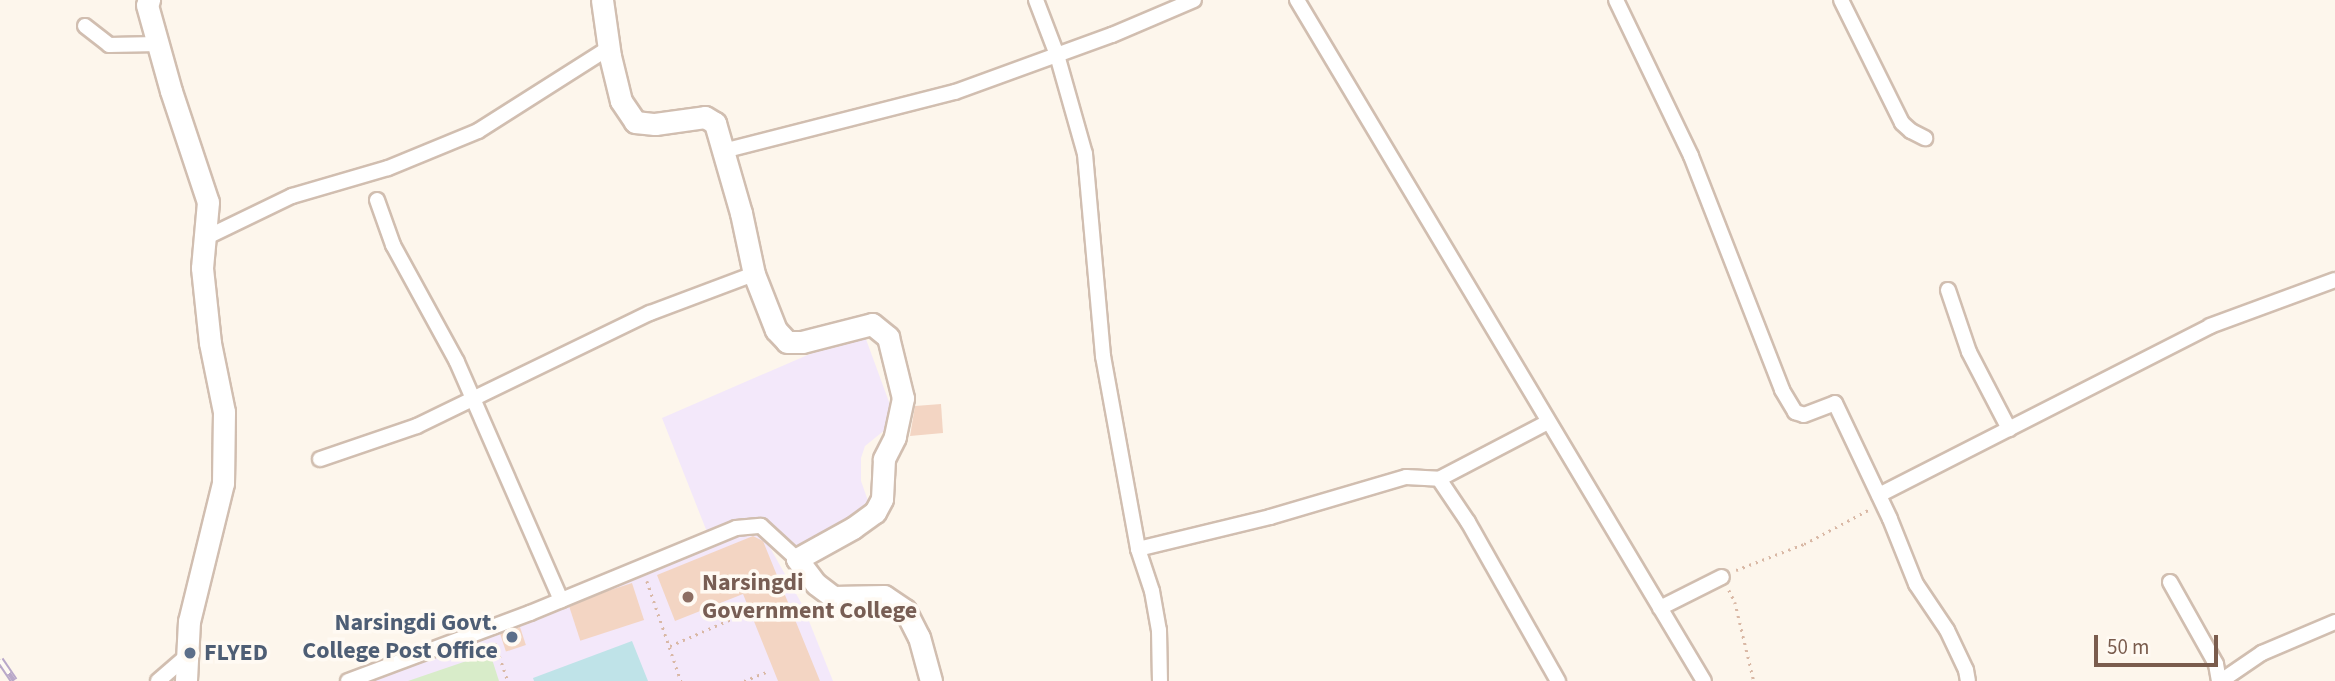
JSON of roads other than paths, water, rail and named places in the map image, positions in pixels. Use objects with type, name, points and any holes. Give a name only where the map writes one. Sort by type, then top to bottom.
[{"type":"street","points":[[149,0],[147,5],[158,44],[208,202],[202,268],[209,342],[224,412],[223,483],[196,585],[184,658],[186,681]]},
{"type":"street","points":[[602,0],[621,101],[635,122],[655,124],[705,117],[715,123],[754,274],[776,330],[787,342],[818,340],[872,324],[888,337],[903,398],[895,437],[884,459],[882,499],[875,512],[827,545],[797,559]]},
{"type":"street","points":[[1036,0],[1057,55],[1085,154],[1103,356],[1138,549],[1152,591],[1159,630],[1160,681]]},
{"type":"street","points":[[723,151],[955,92],[1057,55],[1194,0]]},
{"type":"street","points":[[1297,0],[1704,681]]},
{"type":"street","points":[[1616,0],[1691,156],[1782,390],[1795,412],[1804,415],[1835,403],[1916,583],[1947,630],[1966,670],[1968,681]]},
{"type":"street","points":[[1841,0],[1902,123],[1924,138]]},
{"type":"street","points":[[85,26],[109,45],[158,44]]},
{"type":"street","points":[[205,238],[292,196],[388,168],[478,131],[609,48]]},
{"type":"street","points":[[377,200],[393,245],[451,351],[561,600]]},
{"type":"street","points":[[320,459],[417,426],[650,313],[754,274]]},
{"type":"street","points":[[1880,499],[2009,429],[2210,326],[2335,280]]},
{"type":"street","points":[[1948,290],[1969,352],[2009,429]]},
{"type":"street","points":[[1138,549],[1270,517],[1406,477],[1439,480],[1548,422]]},
{"type":"street","points":[[1439,480],[1468,522],[1558,681]]},
{"type":"street","points":[[348,681],[643,568],[736,528],[751,526],[767,531],[797,559],[816,584],[832,597],[884,596],[905,610],[919,637],[930,681]]},
{"type":"street","points":[[1660,608],[1722,576]]},
{"type":"street","points":[[2170,582],[2210,653],[2220,681],[2262,653],[2335,622]]},
{"type":"street","points":[[158,681],[184,658]]},
{"type":"water","points":[[632,641],[648,681],[534,681],[533,678]]},
{"type":"railway","points":[[0,660],[14,681]]},
{"type":"place","name":"Narsingdi Government College","points":[[688,597]]},
{"type":"place","name":"Narsingdi Govt. College Post Office","points":[[512,637]]},
{"type":"place","name":"FLYED","points":[[190,653]]}]
